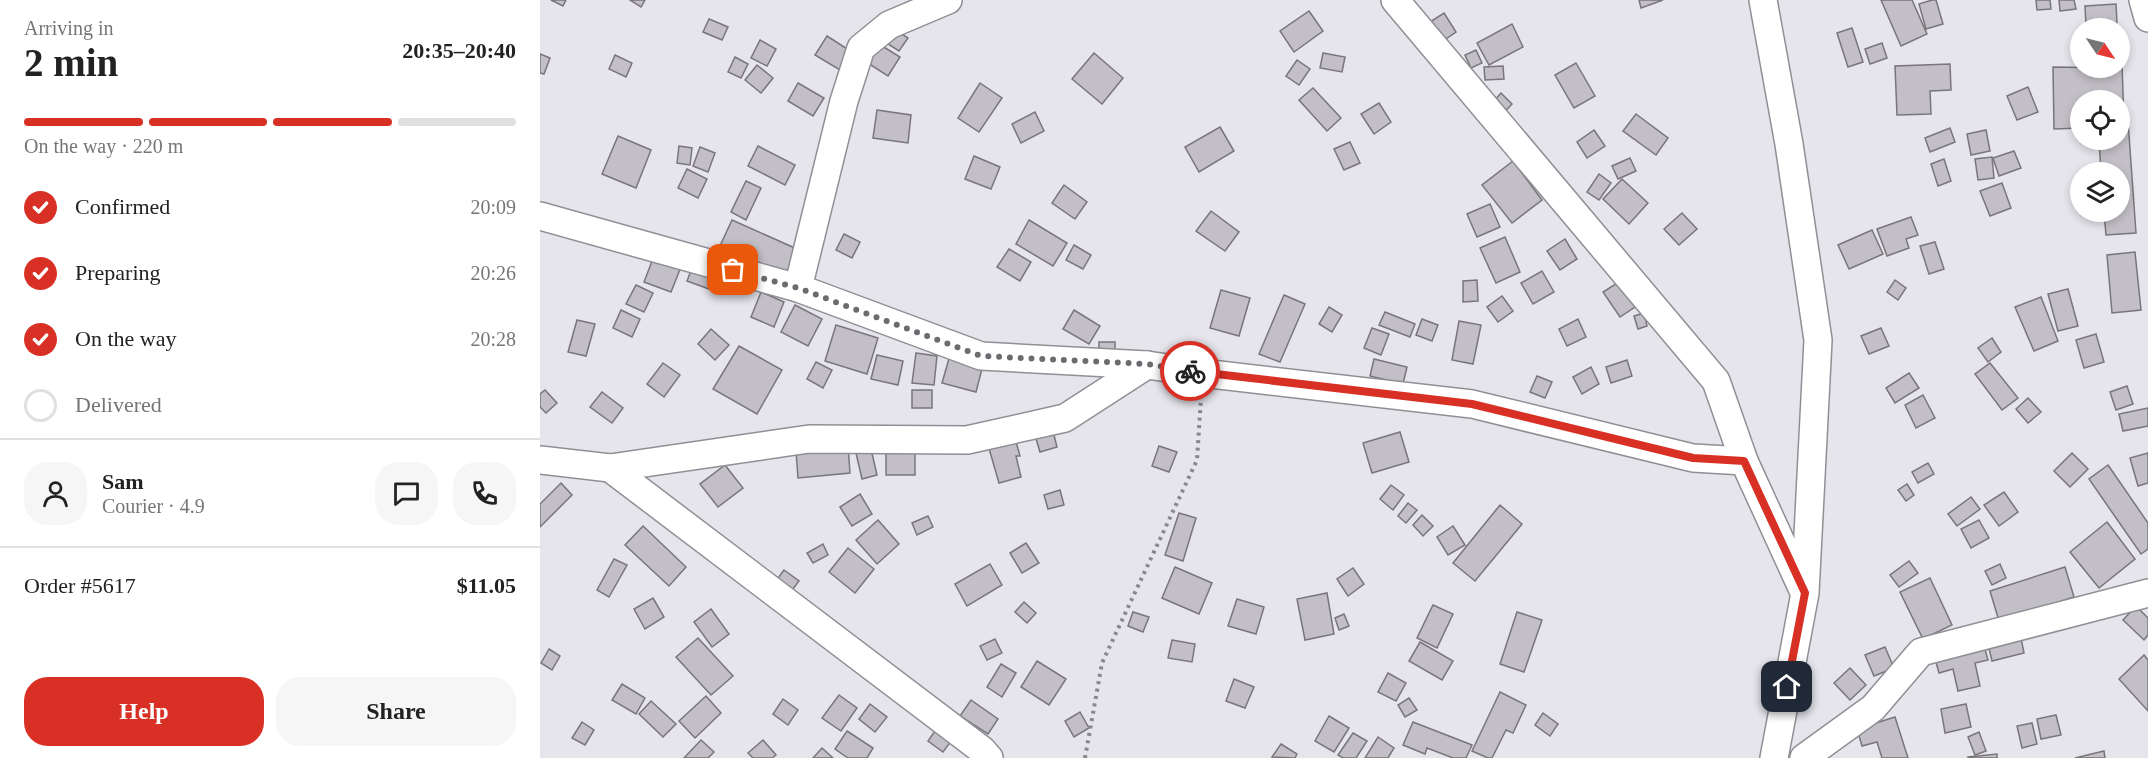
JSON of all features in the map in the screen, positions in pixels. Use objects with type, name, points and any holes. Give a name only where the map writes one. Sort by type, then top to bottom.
[{"type":"street","points":[[798,288],[844,101],[861,48],[889,25],[948,0]]},
{"type":"street","points":[[1395,0],[1427,35],[1716,381],[1744,461],[1805,593]]},
{"type":"street","points":[[1420,0],[1427,35]]},
{"type":"street","points":[[1763,0],[1789,144],[1818,340],[1805,593],[1774,758]]},
{"type":"street","points":[[2143,0],[2148,18]]},
{"type":"street","points":[[540,216],[798,288],[981,356],[1147,364],[1202,373],[1472,404],[1693,458],[1744,461]]},
{"type":"street","points":[[540,460],[610,468],[808,438],[967,440],[1065,418],[1147,364]]},
{"type":"street","points":[[610,468],[982,750],[989,758]]},
{"type":"street","points":[[1804,758],[1873,708],[1921,652],[2148,593]]},
{"type":"path","points":[[1085,758],[1101,663],[1197,460],[1202,373]]},
{"type":"building","points":[[551,0],[566,0],[563,6]]},
{"type":"building","points":[[630,0],[645,0],[641,7]]},
{"type":"building","points":[[1639,0],[1663,0],[1641,8]]},
{"type":"building","points":[[1881,0],[1912,0],[1927,34],[1901,46]]},
{"type":"building","points":[[1936,0],[1943,24],[1926,29],[1919,4]]},
{"type":"building","points":[[2036,0],[2050,0],[2051,9],[2037,10]]},
{"type":"building","points":[[2059,0],[2074,0],[2076,9],[2060,11]]},
{"type":"building","points":[[2116,4],[2117,18],[2086,18],[2085,6]]},
{"type":"building","points":[[1309,11],[1323,31],[1294,52],[1280,31]]},
{"type":"building","points":[[1444,13],[1456,32],[1443,41],[1430,22]]},
{"type":"building","points":[[709,19],[728,27],[722,40],[703,32]]},
{"type":"building","points":[[1512,24],[1523,47],[1489,65],[1477,43]]},
{"type":"building","points":[[891,27],[908,38],[899,51],[882,40]]},
{"type":"building","points":[[1852,28],[1863,62],[1848,67],[1837,33]]},
{"type":"building","points":[[827,36],[852,52],[840,70],[815,55]]},
{"type":"building","points":[[760,40],[776,49],[767,66],[751,58]]},
{"type":"building","points":[[874,41],[900,57],[888,76],[863,60]]},
{"type":"building","points":[[1882,43],[1887,58],[1870,64],[1865,49]]},
{"type":"building","points":[[1476,50],[1482,63],[1471,68],[1465,55]]},
{"type":"building","points":[[1094,53],[1123,78],[1102,104],[1072,79]]},
{"type":"building","points":[[1323,53],[1345,57],[1342,72],[1320,68]]},
{"type":"building","points":[[540,54],[550,58],[544,74],[540,73]]},
{"type":"building","points":[[615,55],[632,63],[626,77],[609,69]]},
{"type":"building","points":[[735,57],[748,64],[741,78],[728,72]]},
{"type":"building","points":[[1297,60],[1310,69],[1299,85],[1286,76]]},
{"type":"building","points":[[1576,63],[1595,96],[1574,108],[1555,75]]},
{"type":"building","points":[[1950,64],[1951,90],[1930,91],[1931,114],[1897,115],[1895,66]]},
{"type":"building","points":[[757,65],[773,78],[761,93],[745,80]]},
{"type":"building","points":[[1503,66],[1504,79],[1485,80],[1484,67]]},
{"type":"building","points":[[2053,67],[2070,67],[2070,78],[2122,78],[2123,90],[2070,90],[2070,128],[2054,129]]},
{"type":"building","points":[[798,83],[824,98],[813,116],[788,101]]},
{"type":"building","points":[[980,83],[1002,98],[979,132],[958,118]]},
{"type":"building","points":[[2028,87],[2038,112],[2017,120],[2007,96]]},
{"type":"building","points":[[1313,88],[1341,118],[1327,131],[1299,100]]},
{"type":"building","points":[[1501,93],[1512,104],[1499,118],[1488,108]]},
{"type":"building","points":[[1379,103],[1391,122],[1374,134],[1361,114]]},
{"type":"building","points":[[877,110],[911,115],[908,143],[873,138]]},
{"type":"building","points":[[1035,112],[1044,131],[1021,143],[1012,124]]},
{"type":"building","points":[[1636,114],[1668,138],[1656,155],[1623,131]]},
{"type":"building","points":[[1220,127],[1234,151],[1199,172],[1185,147]]},
{"type":"building","points":[[1950,128],[1955,142],[1930,152],[1925,138]]},
{"type":"building","points":[[1594,130],[1605,146],[1587,158],[1577,142]]},
{"type":"building","points":[[1986,130],[1990,151],[1971,155],[1967,134]]},
{"type":"building","points":[[618,136],[651,150],[636,188],[602,174]]},
{"type":"building","points":[[1350,142],[1360,163],[1344,170],[1334,149]]},
{"type":"building","points":[[679,146],[692,148],[690,165],[677,163]]},
{"type":"building","points":[[758,146],[795,165],[785,185],[748,166]]},
{"type":"building","points":[[700,147],[715,153],[708,172],[693,166]]},
{"type":"building","points":[[2130,149],[2136,233],[2106,235],[2105,222],[2130,222],[2130,162],[2100,162],[2100,150]]},
{"type":"building","points":[[2014,151],[2021,168],[1999,176],[1993,158]]},
{"type":"building","points":[[974,156],[1000,167],[991,189],[965,179]]},
{"type":"building","points":[[1992,157],[1994,178],[1978,180],[1975,159]]},
{"type":"building","points":[[1630,158],[1636,171],[1618,179],[1612,166]]},
{"type":"building","points":[[1944,159],[1951,181],[1938,186],[1931,164]]},
{"type":"building","points":[[1513,161],[1542,200],[1512,223],[1482,185]]},
{"type":"building","points":[[687,169],[707,179],[698,198],[678,188]]},
{"type":"building","points":[[1599,174],[1611,183],[1599,200],[1587,192]]},
{"type":"building","points":[[1622,179],[1648,203],[1629,224],[1603,199]]},
{"type":"building","points":[[746,181],[761,188],[746,220],[731,212]]},
{"type":"building","points":[[2002,183],[2011,208],[1990,216],[1980,191]]},
{"type":"building","points":[[1064,185],[1087,202],[1075,219],[1052,203]]},
{"type":"building","points":[[1490,204],[1500,227],[1477,237],[1467,214]]},
{"type":"building","points":[[1211,211],[1239,232],[1225,251],[1196,231]]},
{"type":"building","points":[[1682,213],[1697,229],[1679,245],[1664,229]]},
{"type":"building","points":[[1911,217],[1918,235],[1906,239],[1909,248],[1887,256],[1877,229]]},
{"type":"building","points":[[732,220],[797,249],[785,276],[720,246]]},
{"type":"building","points":[[1029,220],[1067,243],[1053,266],[1016,244]]},
{"type":"building","points":[[1872,230],[1883,254],[1849,269],[1838,245]]},
{"type":"building","points":[[844,234],[860,242],[852,258],[836,250]]},
{"type":"building","points":[[1505,237],[1520,272],[1496,283],[1480,248]]},
{"type":"building","points":[[1565,239],[1577,259],[1560,270],[1547,251]]},
{"type":"building","points":[[1935,242],[1944,269],[1929,274],[1920,246]]},
{"type":"building","points":[[1074,245],[1091,255],[1083,269],[1066,260]]},
{"type":"building","points":[[1009,249],[1031,262],[1020,281],[997,267]]},
{"type":"building","points":[[2135,252],[2141,310],[2112,313],[2107,255]]},
{"type":"building","points":[[654,256],[681,267],[671,292],[644,282]]},
{"type":"building","points":[[695,260],[717,269],[709,289],[687,281]]},
{"type":"building","points":[[1542,271],[1554,292],[1533,304],[1521,283]]},
{"type":"building","points":[[1477,280],[1478,301],[1463,302],[1463,281]]},
{"type":"building","points":[[1895,280],[1906,288],[1898,300],[1887,292]]},
{"type":"building","points":[[1619,282],[1635,307],[1620,317],[1603,292]]},
{"type":"building","points":[[636,285],[653,293],[644,312],[626,304]]},
{"type":"building","points":[[2068,289],[2078,326],[2058,331],[2048,294]]},
{"type":"building","points":[[1221,290],[1250,298],[1239,336],[1210,328]]},
{"type":"building","points":[[761,292],[784,302],[774,327],[751,317]]},
{"type":"building","points":[[1284,295],[1305,304],[1280,362],[1259,354]]},
{"type":"building","points":[[1502,296],[1513,311],[1498,322],[1487,307]]},
{"type":"building","points":[[2041,297],[2058,341],[2034,351],[2015,307]]},
{"type":"building","points":[[795,305],[822,319],[808,346],[781,332]]},
{"type":"building","points":[[1329,307],[1342,315],[1332,332],[1319,324]]},
{"type":"building","points":[[621,310],[640,319],[632,337],[613,328]]},
{"type":"building","points":[[1074,310],[1100,326],[1089,344],[1063,329]]},
{"type":"building","points":[[1385,312],[1415,324],[1410,337],[1379,325]]},
{"type":"building","points":[[1644,313],[1647,326],[1638,329],[1634,316]]},
{"type":"building","points":[[1422,319],[1438,325],[1432,341],[1416,335]]},
{"type":"building","points":[[1578,319],[1586,337],[1567,346],[1559,329]]},
{"type":"building","points":[[577,320],[595,324],[586,356],[568,352]]},
{"type":"building","points":[[1459,321],[1481,325],[1473,364],[1452,360]]},
{"type":"building","points":[[836,325],[878,338],[867,374],[825,361]]},
{"type":"building","points":[[1372,328],[1389,334],[1381,355],[1364,348]]},
{"type":"building","points":[[1881,328],[1889,346],[1869,354],[1861,336]]},
{"type":"building","points":[[711,329],[729,345],[715,360],[698,344]]},
{"type":"building","points":[[2096,334],[2104,362],[2084,368],[2076,340]]},
{"type":"building","points":[[1992,338],[2001,352],[1988,362],[1978,348]]},
{"type":"building","points":[[1099,342],[1115,342],[1115,354],[1099,354]]},
{"type":"building","points":[[739,346],[782,370],[757,414],[713,389]]},
{"type":"building","points":[[916,353],[937,356],[934,385],[912,383]]},
{"type":"building","points":[[877,355],[903,361],[898,385],[871,379]]},
{"type":"building","points":[[950,355],[983,365],[976,392],[942,383]]},
{"type":"building","points":[[1374,359],[1407,367],[1403,384],[1370,376]]},
{"type":"building","points":[[1627,360],[1632,376],[1611,383],[1606,367]]},
{"type":"building","points":[[816,362],[832,370],[823,388],[807,379]]},
{"type":"building","points":[[663,363],[680,375],[664,397],[647,384]]},
{"type":"building","points":[[1990,363],[2018,398],[2002,410],[1975,374]]},
{"type":"building","points":[[1591,367],[1599,384],[1582,394],[1573,377]]},
{"type":"building","points":[[1909,373],[1919,388],[1895,403],[1886,388]]},
{"type":"building","points":[[1537,376],[1552,382],[1545,398],[1530,392]]},
{"type":"building","points":[[2127,386],[2133,404],[2116,410],[2110,392]]},
{"type":"building","points":[[545,390],[557,403],[546,413],[540,407],[540,394]]},
{"type":"building","points":[[912,390],[932,390],[932,408],[912,408]]},
{"type":"building","points":[[602,392],[623,408],[612,423],[590,407]]},
{"type":"building","points":[[1923,395],[1935,418],[1916,428],[1905,405]]},
{"type":"building","points":[[2028,398],[2041,412],[2028,423],[2016,409]]},
{"type":"building","points":[[2148,408],[2148,426],[2123,431],[2119,414]]},
{"type":"building","points":[[1052,427],[1057,447],[1040,452],[1034,432]]},
{"type":"building","points":[[1400,432],[1409,462],[1372,473],[1363,443]]},
{"type":"building","points":[[1015,438],[1020,456],[1016,456],[1021,477],[999,483],[988,445]]},
{"type":"building","points":[[848,446],[850,473],[798,478],[796,451]]},
{"type":"building","points":[[1159,446],[1177,452],[1169,472],[1152,466]]},
{"type":"building","points":[[871,449],[877,475],[862,479],[856,453]]},
{"type":"building","points":[[886,450],[915,450],[915,475],[886,475]]},
{"type":"building","points":[[2072,453],[2088,469],[2070,487],[2054,471]]},
{"type":"building","points":[[2148,453],[2148,483],[2138,486],[2130,458]]},
{"type":"building","points":[[1928,463],[1934,474],[1918,483],[1912,472]]},
{"type":"building","points":[[725,465],[743,488],[718,507],[700,484]]},
{"type":"building","points":[[2108,465],[2148,523],[2148,549],[2141,554],[2089,479]]},
{"type":"building","points":[[561,483],[572,495],[540,527],[540,504]]},
{"type":"building","points":[[1907,484],[1914,495],[1906,501],[1898,490]]},
{"type":"building","points":[[1391,485],[1404,495],[1393,510],[1380,499]]},
{"type":"building","points":[[1060,490],[1064,505],[1048,509],[1044,495]]},
{"type":"building","points":[[2004,492],[2018,512],[1999,526],[1984,505]]},
{"type":"building","points":[[860,494],[872,514],[852,526],[840,507]]},
{"type":"building","points":[[1971,497],[1980,509],[1957,526],[1948,514]]},
{"type":"building","points":[[1408,503],[1417,510],[1406,523],[1398,516]]},
{"type":"building","points":[[1500,505],[1522,524],[1475,581],[1453,563]]},
{"type":"building","points":[[1179,513],[1196,518],[1183,561],[1165,555]]},
{"type":"building","points":[[1422,515],[1433,526],[1423,536],[1413,525]]},
{"type":"building","points":[[928,516],[933,527],[917,535],[912,523]]},
{"type":"building","points":[[878,520],[899,544],[877,564],[856,540]]},
{"type":"building","points":[[1979,520],[1989,538],[1971,548],[1961,529]]},
{"type":"building","points":[[2107,522],[2135,559],[2099,588],[2070,552]]},
{"type":"building","points":[[643,526],[686,567],[669,586],[625,545]]},
{"type":"building","points":[[1453,526],[1465,545],[1448,555],[1437,537]]},
{"type":"building","points":[[1026,543],[1039,563],[1022,573],[1010,553]]},
{"type":"building","points":[[823,544],[828,555],[813,563],[807,553]]},
{"type":"building","points":[[848,548],[874,569],[855,593],[829,572]]},
{"type":"building","points":[[614,559],[627,565],[609,597],[597,590]]},
{"type":"building","points":[[1909,561],[1918,573],[1899,587],[1890,575]]},
{"type":"building","points":[[990,564],[1002,585],[967,606],[955,584]]},
{"type":"building","points":[[2000,564],[2006,578],[1992,585],[1985,571]]},
{"type":"building","points":[[1175,567],[1212,583],[1199,614],[1162,598]]},
{"type":"building","points":[[2065,567],[2074,597],[1999,621],[1990,591]]},
{"type":"building","points":[[1353,568],[1364,584],[1348,596],[1337,579]]},
{"type":"building","points":[[784,570],[799,581],[790,593],[775,582]]},
{"type":"building","points":[[1930,578],[1952,625],[1923,639],[1900,592]]},
{"type":"building","points":[[1327,593],[1334,634],[1305,640],[1297,599]]},
{"type":"building","points":[[653,598],[664,617],[645,629],[634,609]]},
{"type":"building","points":[[1237,599],[1264,607],[1256,634],[1228,626]]},
{"type":"building","points":[[1024,602],[1036,613],[1027,623],[1015,612]]},
{"type":"building","points":[[1433,605],[1453,614],[1437,648],[1417,638]]},
{"type":"building","points":[[2136,606],[2148,618],[2148,635],[2144,640],[2123,620]]},
{"type":"building","points":[[711,609],[729,634],[712,647],[694,622]]},
{"type":"building","points":[[1133,612],[1149,617],[1143,632],[1128,626]]},
{"type":"building","points":[[1517,612],[1542,620],[1524,672],[1500,664]]},
{"type":"building","points":[[1344,614],[1349,626],[1339,630],[1335,618]]},
{"type":"building","points":[[2020,633],[2024,653],[1992,661],[1987,640]]},
{"type":"building","points":[[698,638],[733,676],[711,695],[676,657]]},
{"type":"building","points":[[995,639],[1002,653],[987,660],[980,646]]},
{"type":"building","points":[[1172,640],[1195,644],[1192,662],[1168,658]]},
{"type":"building","points":[[1420,642],[1453,661],[1442,680],[1409,661]]},
{"type":"building","points":[[1983,642],[1988,660],[1975,663],[1980,686],[1958,691],[1953,669],[1939,673],[1934,655]]},
{"type":"building","points":[[1885,647],[1894,668],[1874,676],[1865,655]]},
{"type":"building","points":[[549,649],[560,656],[552,670],[541,663]]},
{"type":"building","points":[[2144,655],[2148,660],[2148,711],[2119,679]]},
{"type":"building","points":[[1037,661],[1066,679],[1049,705],[1021,687]]},
{"type":"building","points":[[1001,664],[1016,673],[1002,697],[987,687]]},
{"type":"building","points":[[1850,668],[1866,685],[1850,700],[1834,683]]},
{"type":"building","points":[[1388,673],[1406,683],[1396,701],[1378,692]]},
{"type":"building","points":[[1234,679],[1254,687],[1245,708],[1226,701]]},
{"type":"building","points":[[622,684],[645,698],[636,714],[612,700]]},
{"type":"building","points":[[1500,692],[1526,705],[1513,733],[1506,730],[1492,758],[1488,758],[1472,751]]},
{"type":"building","points":[[839,695],[857,708],[841,731],[822,718]]},
{"type":"building","points":[[706,696],[721,713],[695,738],[679,721]]},
{"type":"building","points":[[1409,698],[1417,710],[1405,717],[1398,705]]},
{"type":"building","points":[[783,699],[798,710],[788,725],[773,714]]},
{"type":"building","points":[[971,700],[998,719],[988,734],[960,716]]},
{"type":"building","points":[[651,701],[676,724],[663,737],[639,714]]},
{"type":"building","points":[[870,704],[887,717],[875,732],[859,719]]},
{"type":"building","points":[[1966,704],[1971,727],[1945,733],[1941,709]]},
{"type":"building","points":[[1080,712],[1089,728],[1074,737],[1065,721]]},
{"type":"building","points":[[1543,713],[1558,724],[1550,736],[1535,725]]},
{"type":"building","points":[[2056,715],[2061,735],[2041,739],[2037,719]]},
{"type":"building","points":[[1329,716],[1349,728],[1334,752],[1315,741]]},
{"type":"building","points":[[1895,717],[1908,758],[1882,758],[1877,742],[1862,746],[1857,729]]},
{"type":"building","points":[[582,722],[594,730],[585,745],[572,738]]},
{"type":"building","points":[[1413,722],[1472,745],[1466,758],[1453,758],[1427,748],[1425,754],[1403,745]]},
{"type":"building","points":[[2032,723],[2037,744],[2022,748],[2017,726]]},
{"type":"building","points":[[937,728],[952,740],[943,752],[928,741]]},
{"type":"building","points":[[847,731],[873,748],[867,758],[848,758],[835,749]]},
{"type":"building","points":[[1979,732],[1986,751],[1975,755],[1968,737]]},
{"type":"building","points":[[1353,733],[1367,741],[1356,758],[1343,758],[1338,755]]},
{"type":"building","points":[[1378,737],[1394,748],[1388,758],[1365,758]]},
{"type":"building","points":[[701,740],[714,752],[708,758],[684,758]]},
{"type":"building","points":[[763,740],[776,755],[772,758],[753,758],[748,753]]},
{"type":"building","points":[[1281,744],[1297,754],[1295,758],[1272,757]]},
{"type":"building","points":[[822,748],[833,758],[813,758]]},
{"type":"building","points":[[2104,751],[2105,758],[2075,758]]},
{"type":"building","points":[[1997,754],[1997,758],[1968,758],[1968,757]]},
{"type":"way so far","points":[[733,270],[798,288],[981,356],[1147,364],[1190,371]]},
{"type":"route","points":[[1190,371],[1472,404],[1693,458],[1744,461],[1805,593],[1787,687]]}]
